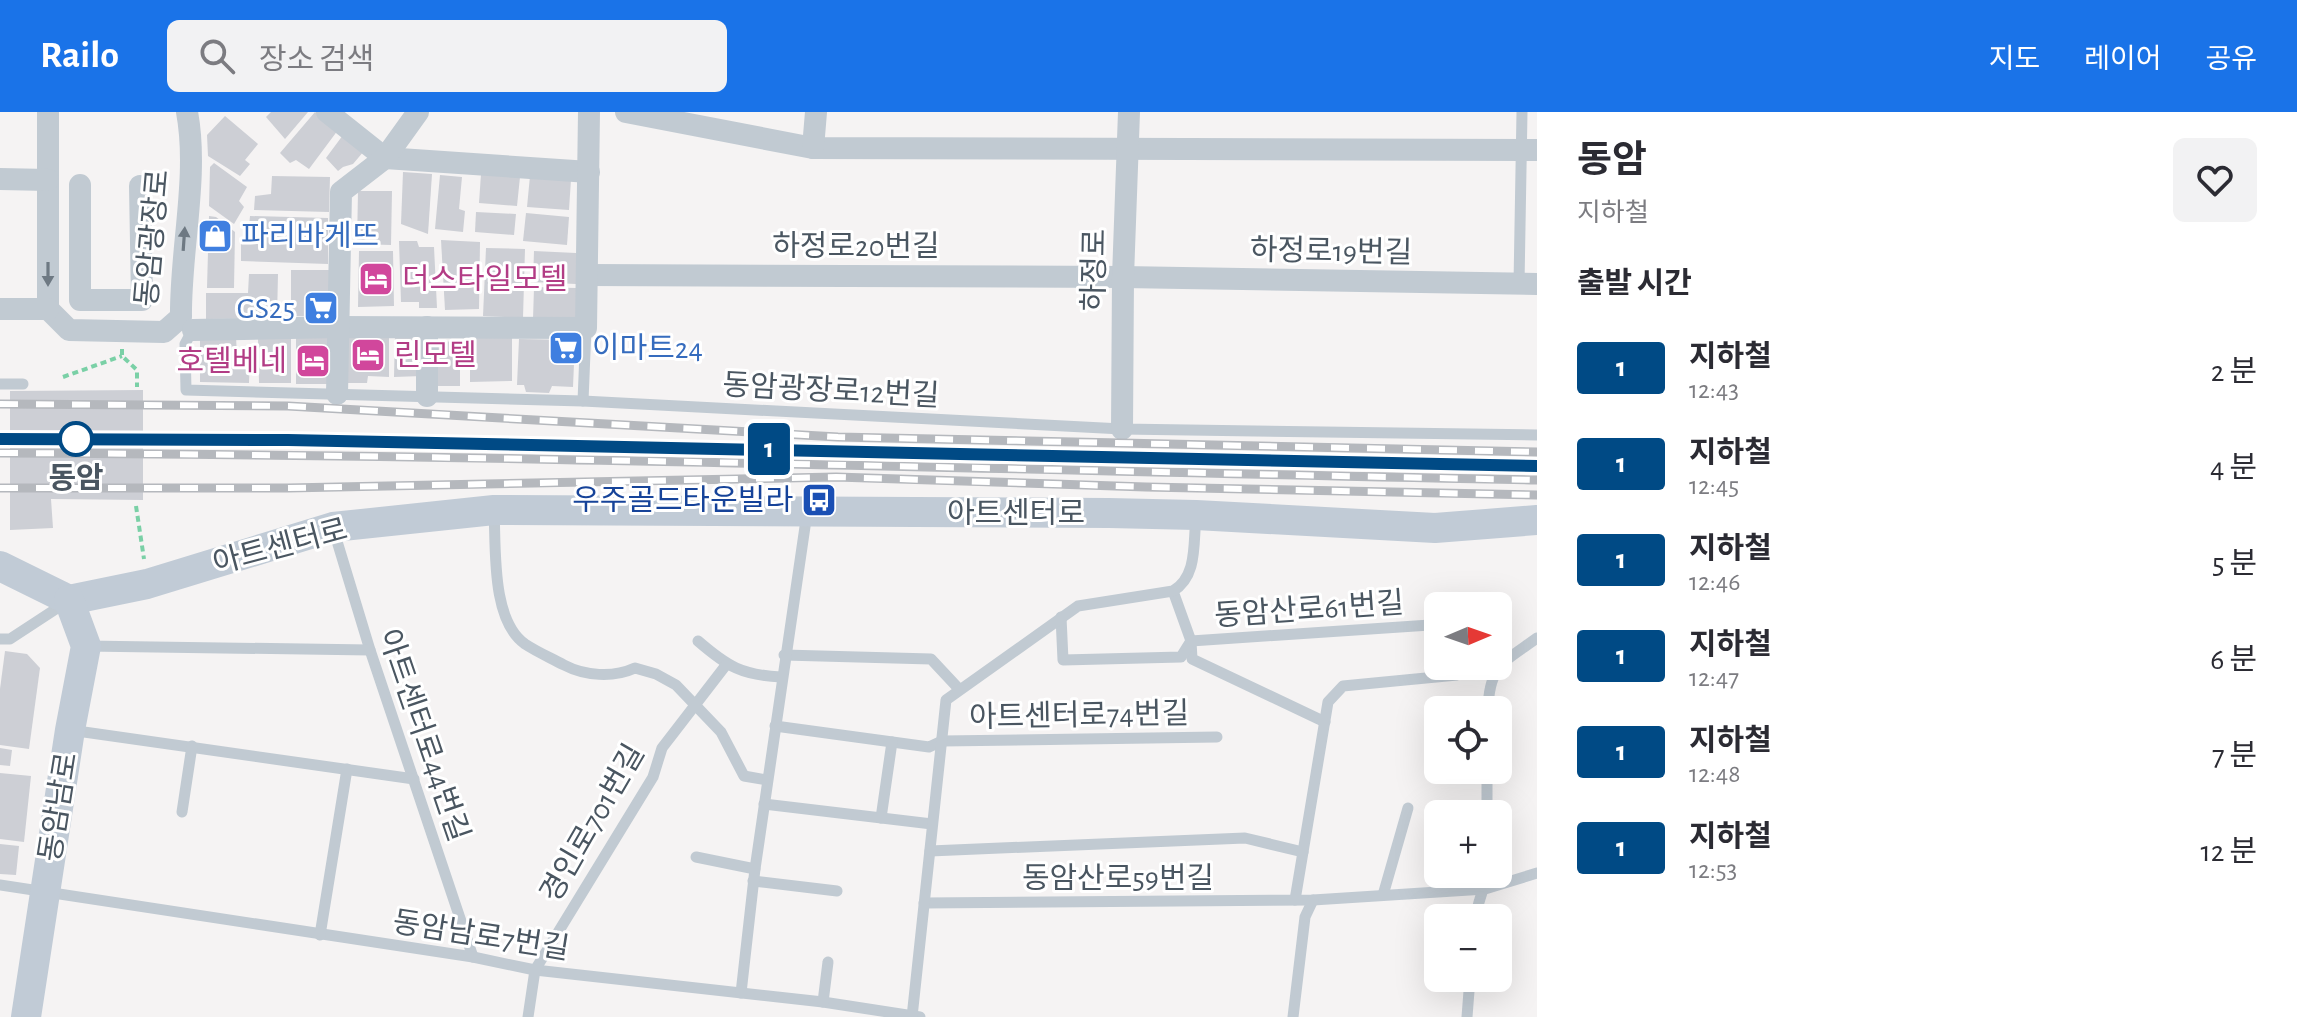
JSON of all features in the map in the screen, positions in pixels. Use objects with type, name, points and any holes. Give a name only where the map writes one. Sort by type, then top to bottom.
[{"type":"street","points":[[0,309],[48,309],[48,112]]},
{"type":"street","name":"동암광장로","points":[[48,309],[69,330],[164,332],[187,323],[181,291],[191,138],[187,112]]},
{"type":"street","points":[[327,112],[385,158],[589,172]]},
{"type":"street","points":[[337,394],[341,192],[385,158],[418,112]]},
{"type":"street","points":[[187,323],[586,328],[589,112]]},
{"type":"street","points":[[626,112],[813,148],[1530,150]]},
{"type":"street","points":[[813,148],[816,112]]},
{"type":"street","name":"하정로","points":[[1122,429],[1129,112]]},
{"type":"street","points":[[0,179],[48,180]]},
{"type":"street","points":[[80,185],[80,300],[142,300],[140,186]]},
{"type":"street","points":[[48,214],[80,243]]},
{"type":"street","name":"하정로20번길","points":[[588,275],[1123,277]]},
{"type":"street","name":"하정로19번길","points":[[1123,277],[1528,284]]},
{"type":"street","points":[[142,291],[181,291]]},
{"type":"street","points":[[427,327],[427,396]]},
{"type":"street","name":"아트센터로","points":[[69,600],[147,584],[333,527],[494,510],[1196,515],[1435,528],[1537,520]]},
{"type":"street","points":[[0,566],[69,600],[86,646]]},
{"type":"street","name":"동암남로","points":[[26,1017],[86,646]]},
{"type":"lane","points":[[1522,112],[1530,150],[1528,284]]},
{"type":"lane","name":"동암광장로12번길","points":[[187,323],[186,390],[583,401],[1122,429],[1537,435]]},
{"type":"lane","points":[[583,401],[586,328]]},
{"type":"lane","points":[[0,384],[23,384]]},
{"type":"lane","points":[[494,510],[498,588],[505,617],[523,643],[569,668],[598,675],[623,673],[635,668],[676,685],[721,732],[744,776],[767,780]]},
{"type":"lane","points":[[741,993],[784,655],[807,512]]},
{"type":"lane","points":[[1173,591],[1190,575],[1196,515]]},
{"type":"lane","name":"아트센터로44번길","points":[[333,527],[370,650],[473,957]]},
{"type":"lane","name":"아트센터로74번길","points":[[912,1017],[946,700],[1078,606],[1173,591]]},
{"type":"lane","name":"동암산로61번길","points":[[1173,591],[1191,641],[1192,659],[1325,722]]},
{"type":"lane","points":[[0,639],[10,639],[69,600]]},
{"type":"lane","points":[[1061,617],[1063,660],[1181,657],[1191,641]]},
{"type":"lane","name":"동암산로61번길","points":[[1191,641],[1424,625]]},
{"type":"lane","points":[[1488,696],[1488,685],[1501,664],[1537,638]]},
{"type":"lane","points":[[698,641],[726,665],[752,676],[781,677]]},
{"type":"lane","points":[[86,646],[370,650]]},
{"type":"lane","points":[[784,655],[931,659],[959,689]]},
{"type":"lane","name":"경인로701번길","points":[[528,1017],[535,970],[653,777],[662,748],[726,665]]},
{"type":"lane","points":[[1295,900],[1328,702],[1343,686],[1424,678]]},
{"type":"lane","points":[[775,726],[929,747],[942,741]]},
{"type":"lane","points":[[70,730],[414,779]]},
{"type":"lane","name":"아트센터로74번길","points":[[942,741],[1217,737]]},
{"type":"lane","points":[[881,818],[892,742]]},
{"type":"lane","points":[[182,812],[192,746]]},
{"type":"lane","points":[[320,935],[347,769]]},
{"type":"lane","points":[[764,804],[932,824]]},
{"type":"lane","points":[[1383,895],[1408,808]]},
{"type":"lane","points":[[930,851],[1245,838],[1303,852]]},
{"type":"lane","points":[[696,857],[754,875],[837,891]]},
{"type":"lane","name":"동암산로59번길","points":[[924,903],[1313,900],[1485,889],[1537,873]]},
{"type":"lane","name":"동암남로7번길","points":[[0,885],[473,957],[535,970],[823,1002],[920,1017]]},
{"type":"lane","points":[[1478,904],[1485,889]]},
{"type":"lane","points":[[1293,1017],[1305,917],[1313,900]]},
{"type":"lane","points":[[823,1002],[828,962]]},
{"type":"lane","points":[[1467,1017],[1469,992]]},
{"type":"path","points":[[63,377],[122,356],[137,370],[137,387]]},
{"type":"path","points":[[136,506],[147,584]]},
{"type":"building","points":[[271,112],[308,112],[285,139],[266,117]]},
{"type":"building","points":[[315,112],[338,130],[309,169],[296,160],[290,163],[280,153]]},
{"type":"building","points":[[225,116],[258,144],[245,160],[250,164],[240,176],[208,156],[207,135]]},
{"type":"building","points":[[343,135],[364,151],[353,164],[338,171],[326,158]]},
{"type":"building","points":[[214,163],[247,187],[239,201],[244,207],[234,224],[209,206],[210,167]]},
{"type":"building","points":[[403,172],[432,174],[428,234],[401,224]]},
{"type":"building","points":[[481,174],[520,177],[517,206],[479,203]]},
{"type":"building","points":[[440,175],[462,177],[459,209],[465,211],[463,232],[435,229]]},
{"type":"building","points":[[272,176],[330,177],[329,212],[254,210],[255,196],[271,194]]},
{"type":"building","points":[[530,176],[571,179],[569,210],[527,207]]},
{"type":"building","points":[[358,191],[392,191],[391,245],[357,244]]},
{"type":"building","points":[[476,212],[516,214],[514,235],[475,232]]},
{"type":"building","points":[[526,213],[569,217],[567,245],[523,241]]},
{"type":"building","points":[[209,216],[216,217],[235,232],[234,288],[207,288]]},
{"type":"building","points":[[250,216],[328,218],[328,264],[241,261],[241,237],[248,238]]},
{"type":"building","points":[[441,240],[480,242],[479,309],[445,310]]},
{"type":"building","points":[[399,241],[417,241],[419,247],[434,247],[437,308],[419,308],[419,302],[401,302]]},
{"type":"building","points":[[486,248],[525,249],[523,318],[483,316]]},
{"type":"building","name":"더스타일모텔","points":[[359,251],[393,251],[394,306],[358,307]]},
{"type":"building","points":[[534,251],[576,253],[576,284],[533,282]]},
{"type":"building","points":[[291,270],[331,270],[331,316],[291,316]]},
{"type":"building","points":[[249,274],[278,274],[277,318],[206,319],[206,293],[248,293]]},
{"type":"building","points":[[534,287],[576,288],[577,321],[533,320]]},
{"type":"building","name":"린모텔","points":[[347,334],[389,334],[389,377],[368,376],[367,383],[346,383]]},
{"type":"building","points":[[395,335],[422,335],[422,376],[394,377]]},
{"type":"building","points":[[200,336],[236,336],[237,357],[250,357],[249,383],[200,382]]},
{"type":"building","points":[[470,337],[512,337],[512,381],[470,382]]},
{"type":"building","points":[[258,338],[291,338],[291,383],[259,383]]},
{"type":"building","name":"호텔베네","points":[[296,338],[330,338],[329,384],[296,384]]},
{"type":"building","points":[[519,339],[575,340],[573,387],[552,386],[549,393],[526,392],[524,385],[517,385]]},
{"type":"building","points":[[433,341],[460,342],[460,386],[433,386]]},
{"type":"building","points":[[143,390],[143,500],[51,499],[53,528],[10,530],[10,391]]},
{"type":"building","points":[[5,651],[27,654],[40,668],[29,749],[0,745],[0,689]]},
{"type":"building","points":[[0,748],[12,750],[10,766],[0,765]]},
{"type":"building","points":[[0,773],[31,776],[24,842],[0,839]]},
{"type":"building","points":[[0,844],[19,846],[16,875],[0,874]]},
{"type":"railway","points":[[0,404],[288,406],[838,437],[1537,452]]},
{"type":"railway","points":[[0,439],[288,440],[1537,466]]},
{"type":"railway","points":[[0,453],[577,460],[1537,480]]},
{"type":"railway","points":[[0,488],[288,488],[836,477],[1537,495]]},
{"type":"metro line","name":"1","points":[[0,439],[288,440],[1537,466]]},
{"type":"place","name":"파리바게뜨","points":[[215,236]]},
{"type":"place","name":"더스타일모텔","points":[[376,279]]},
{"type":"place","name":"GS25","points":[[321,308]]},
{"type":"place","name":"이마트24","points":[[566,348]]},
{"type":"place","name":"린모텔","points":[[368,355]]},
{"type":"place","name":"호텔베네","points":[[313,361]]},
{"type":"place","name":"동암","points":[[76,439]]},
{"type":"place","name":"우주골드타운빌라","points":[[819,500]]}]
